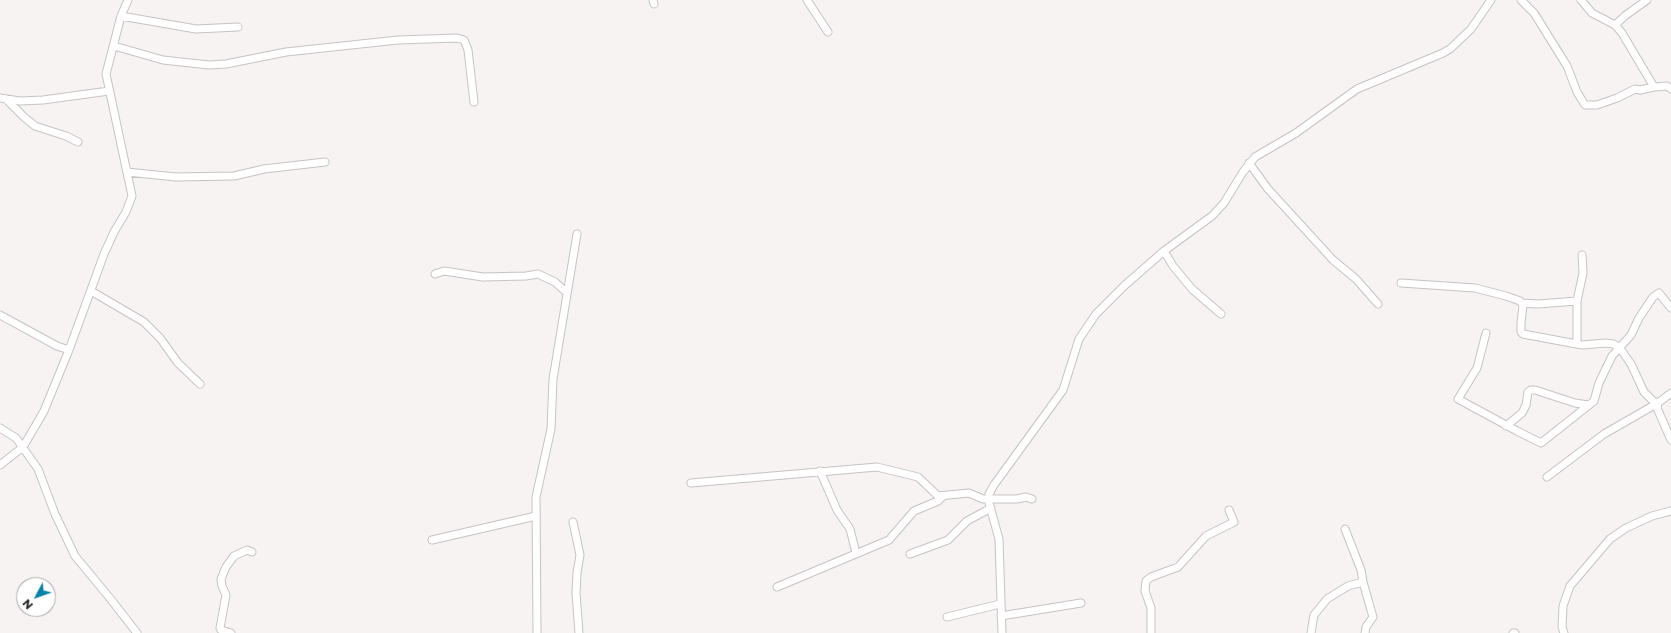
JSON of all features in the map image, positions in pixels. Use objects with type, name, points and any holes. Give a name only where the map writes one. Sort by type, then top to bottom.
[{"type":"street","points":[[0,465],[23,447],[44,411],[69,350],[104,254],[114,232],[126,212],[132,196],[106,74],[121,16],[128,0]]},
{"type":"street","points":[[807,0],[828,32]]},
{"type":"street","points":[[1002,633],[999,539],[989,494],[1063,390],[1079,338],[1096,314],[1164,250],[1212,216],[1224,203],[1249,163],[1264,150],[1296,133],[1357,89],[1450,49],[1471,29],[1491,0]]},
{"type":"street","points":[[1521,0],[1534,13],[1567,66],[1577,92],[1585,105],[1597,105],[1635,89],[1640,90],[1670,86]]},
{"type":"street","points":[[1581,0],[1592,13],[1615,25],[1636,54],[1654,87]]},
{"type":"street","points":[[1615,25],[1647,0]]},
{"type":"street","points":[[121,16],[196,29],[238,27]]},
{"type":"street","points":[[114,46],[163,60],[209,65],[226,64],[286,52],[376,42],[457,38],[464,40],[468,50],[474,102]]},
{"type":"street","points":[[3,99],[20,101],[43,100],[109,91]]},
{"type":"street","points":[[3,99],[35,126],[66,136],[78,142]]},
{"type":"street","points":[[127,172],[176,177],[234,176],[264,169],[325,162]]},
{"type":"street","points":[[1249,163],[1268,189],[1333,260],[1356,279],[1378,304]]},
{"type":"street","points":[[537,633],[536,497],[551,429],[553,379],[577,234]]},
{"type":"street","points":[[1164,250],[1173,266],[1192,288],[1221,314]]},
{"type":"street","points":[[1577,344],[1577,301],[1583,274],[1582,255]]},
{"type":"street","points":[[435,274],[444,271],[483,277],[526,276],[538,274],[555,282],[567,293]]},
{"type":"street","points":[[1401,283],[1475,288],[1506,296],[1522,303],[1538,304],[1577,301]]},
{"type":"street","points":[[91,291],[144,322],[160,338],[178,363],[200,384]]},
{"type":"street","points":[[1486,333],[1477,368],[1458,399],[1506,426],[1541,442],[1594,401],[1599,383],[1612,356],[1631,335],[1639,318],[1653,297],[1659,294],[1671,308]]},
{"type":"street","points":[[1522,303],[1524,307],[1520,323],[1521,332],[1523,334],[1552,341],[1591,345],[1606,343],[1619,347],[1631,364],[1644,392],[1653,401],[1658,403]]},
{"type":"street","points":[[0,315],[58,346],[69,350]]},
{"type":"street","points":[[1506,426],[1518,418],[1522,413],[1526,405],[1528,392],[1531,390],[1575,403],[1588,405]]},
{"type":"street","points":[[1546,477],[1604,434],[1658,403],[1671,393]]},
{"type":"street","points":[[1658,403],[1657,408],[1671,440]]},
{"type":"street","points":[[0,428],[16,438],[41,476],[55,514],[74,556],[137,633]]},
{"type":"street","points":[[691,482],[877,467],[918,477],[938,496],[969,493],[983,499],[990,498],[991,500],[1017,499],[1026,497],[1032,499]]},
{"type":"street","points":[[820,471],[837,510],[850,529],[856,553]]},
{"type":"street","points":[[777,587],[889,540],[914,511],[938,501],[943,496]]},
{"type":"street","points":[[910,554],[948,540],[967,521],[991,508]]},
{"type":"street","points":[[1151,633],[1151,608],[1145,591],[1146,581],[1151,577],[1178,567],[1206,536],[1234,522],[1229,510]]},
{"type":"street","points":[[1564,633],[1562,627],[1563,606],[1570,586],[1610,539],[1620,532],[1652,516],[1671,511]]},
{"type":"street","points":[[432,540],[536,516]]},
{"type":"street","points":[[573,522],[580,555],[576,593],[578,633]]},
{"type":"street","points":[[1345,529],[1361,570],[1373,617],[1366,627],[1365,633]]},
{"type":"street","points":[[231,633],[221,630],[220,628],[226,595],[221,579],[234,556],[247,550],[252,552]]},
{"type":"street","points":[[1311,633],[1314,615],[1327,598],[1348,586],[1363,582]]},
{"type":"street","points":[[1001,616],[1081,603]]},
{"type":"street","points":[[947,617],[1000,604]]}]
